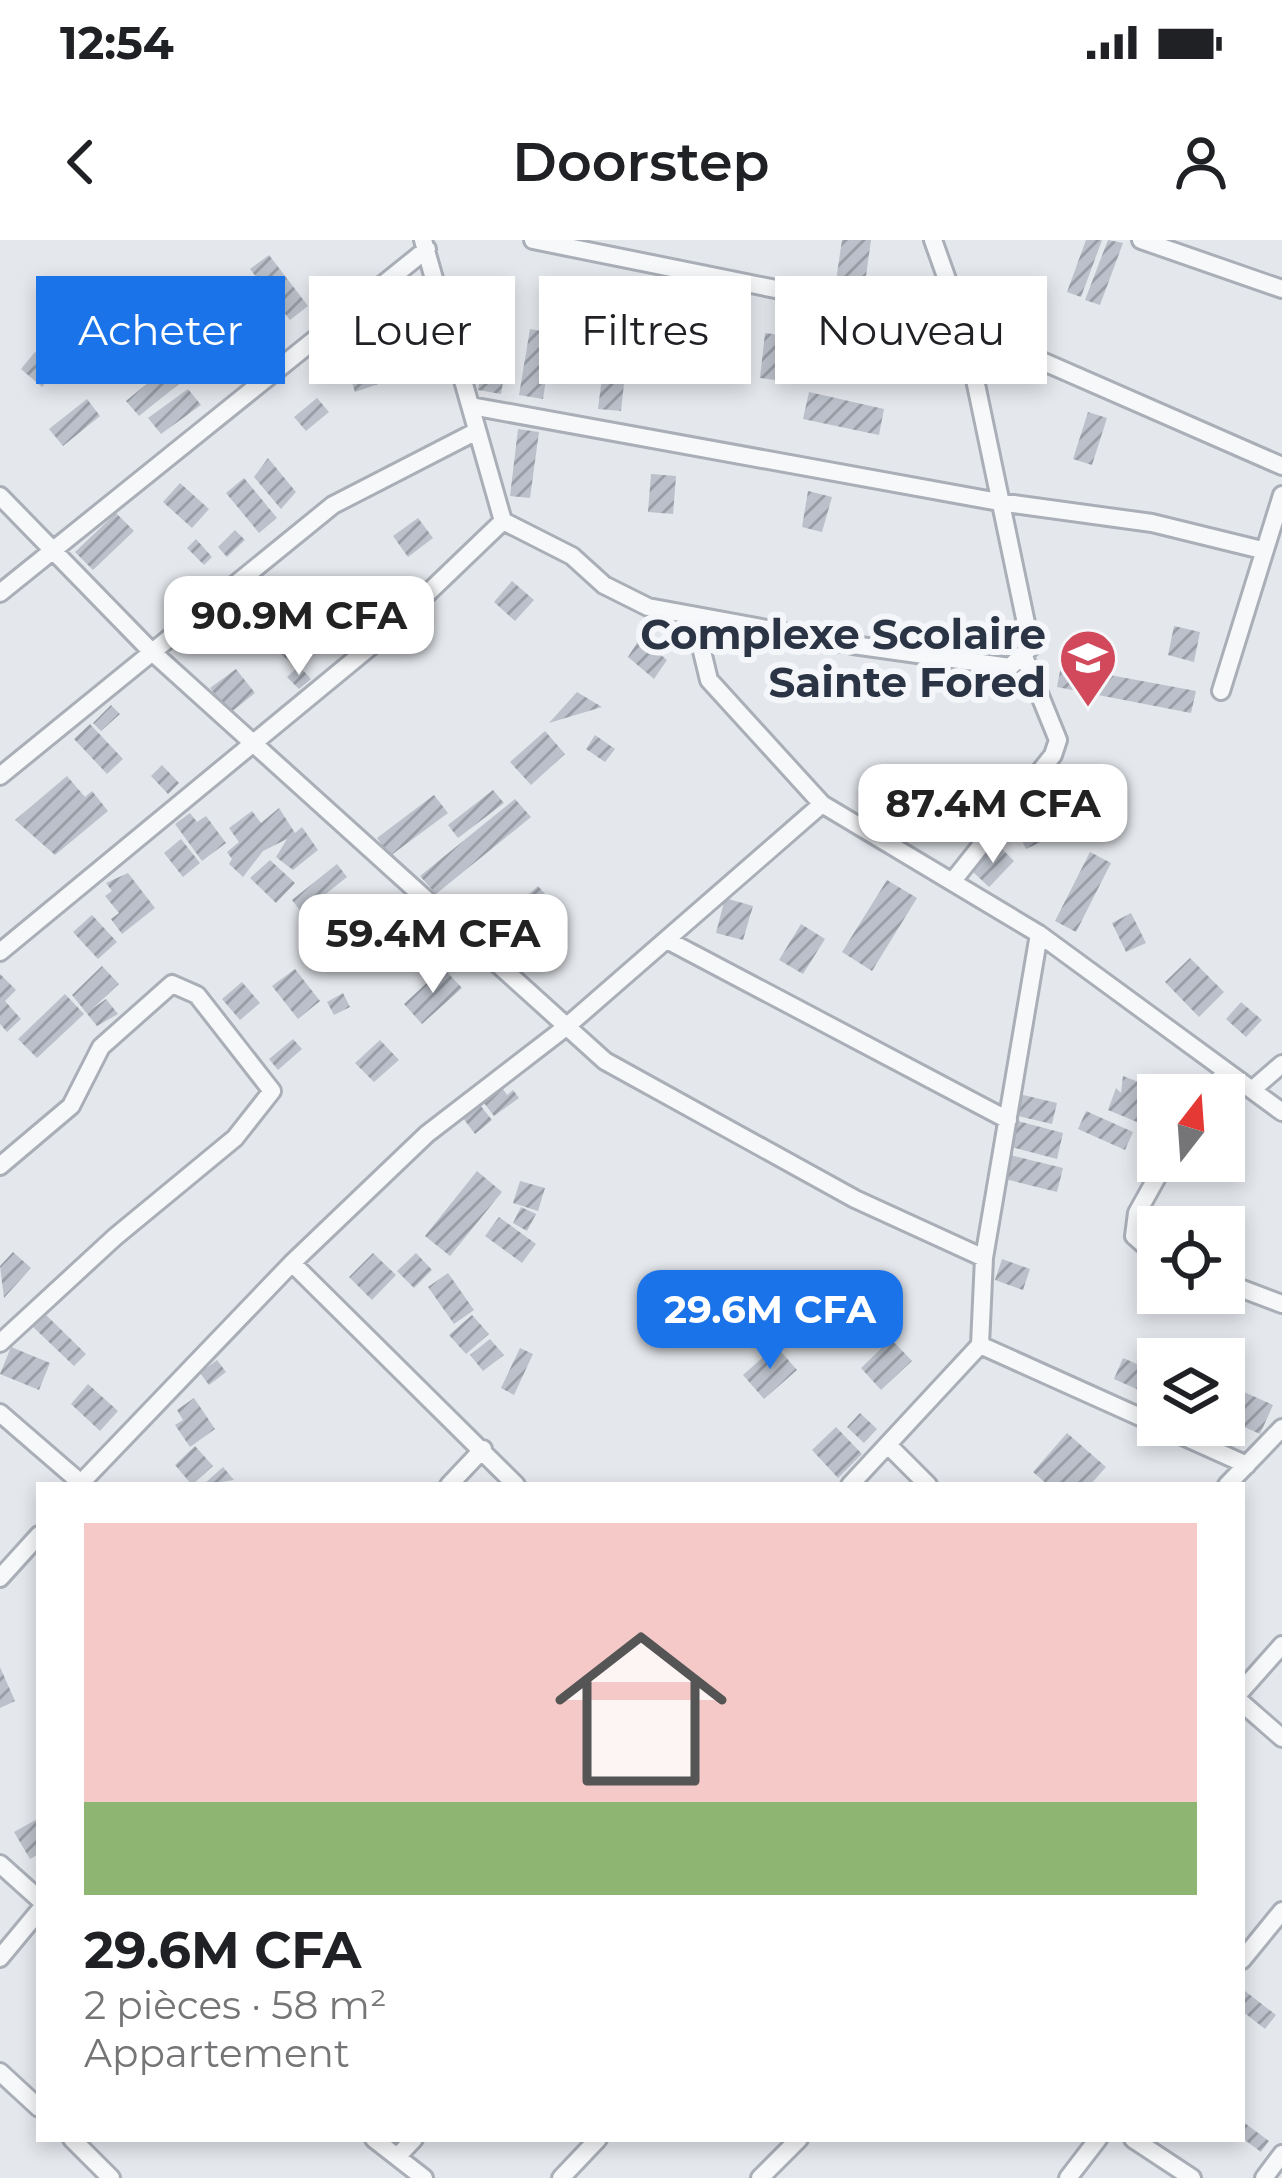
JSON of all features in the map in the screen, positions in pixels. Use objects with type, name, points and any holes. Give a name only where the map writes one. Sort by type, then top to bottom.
[{"type":"street","points":[[533,240],[775,289]]},
{"type":"street","points":[[933,240],[946,276]]},
{"type":"street","points":[[1141,240],[1282,289]]},
{"type":"street","points":[[0,593],[425,244],[503,521],[572,556],[624,598],[694,617],[1010,668],[1031,647],[1021,581],[999,502],[975,384]]},
{"type":"street","points":[[1047,363],[1282,466]]},
{"type":"street","points":[[471,406],[999,502],[1152,523],[1262,550]]},
{"type":"street","points":[[0,776],[333,505],[476,432]]},
{"type":"street","points":[[1221,691],[1282,495]]},
{"type":"street","points":[[0,496],[150,650],[605,1061],[855,1199],[984,1258]]},
{"type":"street","points":[[0,952],[399,622],[503,521]]},
{"type":"street","points":[[694,617],[709,680],[822,804],[1040,934],[1282,1112]]},
{"type":"street","points":[[952,882],[1054,755],[1057,725],[1024,659]]},
{"type":"street","points":[[82,1482],[292,1263],[427,1134],[566,1028],[822,804]]},
{"type":"street","points":[[853,1482],[980,1345],[984,1258],[1040,934]]},
{"type":"street","points":[[667,940],[1008,1120]]},
{"type":"street","points":[[0,1166],[70,1106],[101,1047],[172,984],[197,995],[272,1090],[235,1138],[115,1237],[0,1343]]},
{"type":"street","points":[[1253,1089],[1282,1064]]},
{"type":"street","points":[[292,1263],[513,1482]]},
{"type":"street","points":[[1245,1290],[1282,1304]]},
{"type":"street","points":[[980,1345],[1247,1465]]},
{"type":"street","points":[[0,1413],[78,1482]]},
{"type":"street","points":[[1230,1482],[1282,1428]]},
{"type":"street","points":[[890,1447],[925,1482]]},
{"type":"street","points":[[452,1482],[483,1449]]},
{"type":"street","points":[[0,1578],[36,1538]]},
{"type":"street","points":[[1245,1687],[1282,1645]]},
{"type":"street","points":[[1245,1706],[1282,1738]]},
{"type":"street","points":[[0,1864],[36,1896]]},
{"type":"street","points":[[1245,1956],[1282,1911]]},
{"type":"street","points":[[0,1958],[36,1915]]},
{"type":"street","points":[[0,2072],[36,2105]]},
{"type":"street","points":[[75,2142],[111,2178]]},
{"type":"street","points":[[378,2142],[424,2178]]},
{"type":"street","points":[[398,2157],[411,2142]]},
{"type":"street","points":[[561,2178],[595,2142]]},
{"type":"street","points":[[760,2178],[796,2142]]},
{"type":"street","points":[[1068,2178],[1096,2142]]},
{"type":"street","points":[[1138,2142],[1192,2178]]},
{"type":"street","points":[[1264,2178],[1282,2154]]},
{"type":"building","points":[[842,240],[871,240],[866,276],[837,276]]},
{"type":"building","points":[[1086,240],[1102,240],[1081,297],[1067,292]]},
{"type":"building","points":[[1108,240],[1123,243],[1100,305],[1085,300]]},
{"type":"building","points":[[269,255],[308,306],[290,320],[285,314],[285,276],[255,276],[250,269]]},
{"type":"building","points":[[530,329],[539,331],[543,399],[519,395]]},
{"type":"building","points":[[765,333],[775,334],[775,380],[760,378]]},
{"type":"building","points":[[35,352],[36,353],[36,382],[21,369]]},
{"type":"building","points":[[147,384],[179,384],[139,416],[126,401]]},
{"type":"building","points":[[352,384],[378,384],[355,392]]},
{"type":"building","points":[[479,384],[503,384],[501,394],[478,390]]},
{"type":"building","points":[[601,384],[624,384],[621,411],[598,409]]},
{"type":"building","points":[[188,389],[201,405],[161,434],[148,418]]},
{"type":"building","points":[[809,392],[884,409],[879,435],[803,419]]},
{"type":"building","points":[[317,398],[329,412],[306,431],[294,417]]},
{"type":"building","points":[[87,399],[100,416],[63,446],[49,429]]},
{"type":"building","points":[[1088,412],[1107,418],[1092,465],[1073,459]]},
{"type":"building","points":[[518,429],[539,432],[530,498],[510,496]]},
{"type":"building","points":[[268,458],[296,492],[281,509],[254,477]]},
{"type":"building","points":[[651,474],[676,476],[673,514],[648,512]]},
{"type":"building","points":[[244,478],[277,518],[259,533],[226,493]]},
{"type":"building","points":[[180,483],[209,509],[192,528],[163,502]]},
{"type":"building","points":[[808,491],[832,497],[822,532],[802,527]]},
{"type":"building","points":[[116,513],[134,531],[93,570],[75,552]]},
{"type":"building","points":[[418,518],[433,538],[408,557],[393,536]]},
{"type":"building","points":[[235,530],[245,540],[227,557],[218,547]]},
{"type":"building","points":[[196,539],[212,557],[204,565],[187,548]]},
{"type":"building","points":[[512,581],[534,600],[515,621],[494,602]]},
{"type":"building","points":[[277,593],[291,614],[259,636],[244,615]]},
{"type":"building","points":[[290,620],[311,639],[291,663],[270,644]]},
{"type":"building","points":[[1174,626],[1200,632],[1194,662],[1168,655]]},
{"type":"building","points":[[640,638],[667,660],[654,679],[628,657]]},
{"type":"building","points":[[299,666],[311,679],[299,689],[287,677]]},
{"type":"building","points":[[1061,666],[1196,691],[1191,713],[1057,687]]},
{"type":"building","points":[[236,669],[255,693],[230,713],[210,688]]},
{"type":"building","points":[[577,692],[602,707],[549,723]]},
{"type":"building","points":[[111,705],[120,714],[101,731],[93,723]]},
{"type":"building","points":[[90,724],[123,759],[107,774],[74,739]]},
{"type":"building","points":[[545,731],[565,754],[531,785],[510,762]]},
{"type":"building","points":[[595,735],[615,749],[605,762],[586,749]]},
{"type":"building","points":[[162,765],[179,783],[168,794],[151,776]]},
{"type":"building","points":[[67,776],[85,797],[92,791],[108,811],[55,855],[15,820]]},
{"type":"building","points":[[493,790],[504,803],[458,838],[448,825]]},
{"type":"building","points":[[434,795],[448,813],[390,856],[377,838]]},
{"type":"building","points":[[515,799],[531,817],[436,894],[420,876]]},
{"type":"building","points":[[279,808],[295,833],[302,827],[318,850],[293,870],[276,857],[287,839],[263,851],[243,877],[229,864],[232,859],[227,852],[239,842],[229,828],[252,811],[261,823]]},
{"type":"building","points":[[190,813],[197,822],[206,816],[226,843],[202,861],[175,824]]},
{"type":"building","points":[[1030,814],[1043,841],[1026,849],[1013,822]]},
{"type":"building","points":[[181,839],[200,863],[183,877],[164,853]]},
{"type":"building","points":[[998,845],[1014,861],[989,887],[972,871]]},
{"type":"building","points":[[1090,852],[1111,863],[1076,932],[1055,921]]},
{"type":"building","points":[[270,860],[295,883],[276,903],[250,878]]},
{"type":"building","points":[[337,864],[347,877],[302,913],[292,900]]},
{"type":"building","points":[[128,873],[155,908],[122,934],[111,919],[119,913],[105,896],[112,891],[106,883]]},
{"type":"building","points":[[887,880],[917,898],[872,971],[842,952]]},
{"type":"building","points":[[538,886],[554,904],[501,951],[485,933]]},
{"type":"building","points":[[725,898],[753,906],[743,940],[716,933]]},
{"type":"building","points":[[1131,913],[1146,943],[1126,952],[1112,923]]},
{"type":"building","points":[[92,915],[117,942],[98,959],[73,932]]},
{"type":"building","points":[[801,924],[825,939],[803,974],[779,960]]},
{"type":"building","points":[[1190,958],[1224,992],[1199,1017],[1165,982]]},
{"type":"building","points":[[102,966],[119,984],[92,1009],[106,999],[118,1014],[97,1026],[72,995]]},
{"type":"building","points":[[443,968],[462,988],[422,1024],[404,1004]]},
{"type":"building","points":[[295,969],[320,1001],[298,1019],[272,986]]},
{"type":"building","points":[[0,974],[16,990],[5,1001],[21,1019],[7,1032],[0,1024]]},
{"type":"building","points":[[242,982],[260,1003],[240,1020],[222,999]]},
{"type":"building","points":[[343,993],[350,1007],[334,1015],[327,1002]]},
{"type":"building","points":[[65,994],[84,1014],[37,1058],[18,1039]]},
{"type":"building","points":[[1241,1002],[1262,1020],[1246,1037],[1226,1019]]},
{"type":"building","points":[[293,1039],[302,1049],[278,1070],[269,1059]]},
{"type":"building","points":[[380,1040],[399,1060],[374,1082],[355,1063]]},
{"type":"building","points":[[1123,1076],[1137,1081],[1137,1122],[1108,1110],[1116,1088],[1121,1093]]},
{"type":"building","points":[[503,1089],[507,1095],[513,1090],[519,1098],[494,1116],[484,1103]]},
{"type":"building","points":[[1019,1094],[1057,1103],[1052,1124],[1014,1115]]},
{"type":"building","points":[[480,1105],[492,1120],[475,1134],[463,1118]]},
{"type":"building","points":[[1086,1111],[1133,1132],[1125,1150],[1078,1129]]},
{"type":"building","points":[[1014,1120],[1063,1133],[1057,1159],[1007,1146]]},
{"type":"building","points":[[1006,1154],[1063,1168],[1057,1192],[1001,1178]]},
{"type":"building","points":[[477,1171],[502,1192],[450,1256],[425,1236]]},
{"type":"building","points":[[520,1181],[545,1188],[538,1211],[513,1203]]},
{"type":"building","points":[[521,1207],[536,1214],[527,1231],[513,1223]]},
{"type":"building","points":[[499,1217],[536,1244],[522,1263],[485,1236]]},
{"type":"building","points":[[13,1252],[31,1268],[4,1298],[0,1266]]},
{"type":"building","points":[[373,1253],[396,1275],[372,1300],[349,1277]]},
{"type":"building","points":[[416,1253],[432,1270],[414,1288],[397,1271]]},
{"type":"building","points":[[1002,1259],[1030,1269],[1023,1290],[995,1280]]},
{"type":"building","points":[[448,1273],[474,1310],[454,1324],[428,1287]]},
{"type":"building","points":[[44,1313],[86,1354],[74,1366],[32,1326]]},
{"type":"building","points":[[472,1315],[489,1334],[466,1354],[449,1335]]},
{"type":"building","points":[[490,1339],[504,1355],[483,1371],[470,1355]]},
{"type":"building","points":[[891,1339],[912,1361],[881,1390],[861,1368]]},
{"type":"building","points":[[776,1346],[797,1370],[764,1399],[743,1375]]},
{"type":"building","points":[[11,1347],[50,1363],[39,1390],[0,1374]]},
{"type":"building","points":[[520,1348],[533,1354],[514,1395],[501,1388]]},
{"type":"building","points":[[1123,1358],[1137,1364],[1137,1389],[1114,1379]]},
{"type":"building","points":[[217,1360],[226,1372],[209,1385],[200,1373]]},
{"type":"building","points":[[88,1384],[118,1411],[100,1431],[71,1404]]},
{"type":"building","points":[[1245,1392],[1273,1405],[1260,1434],[1245,1427]]},
{"type":"building","points":[[194,1398],[215,1429],[190,1447],[175,1425],[183,1420],[177,1410]]},
{"type":"building","points":[[860,1413],[877,1429],[864,1443],[847,1427]]},
{"type":"building","points":[[836,1427],[862,1454],[838,1478],[812,1450]]},
{"type":"building","points":[[1067,1433],[1106,1467],[1093,1482],[1045,1482],[1033,1472]]},
{"type":"building","points":[[195,1446],[213,1466],[189,1482],[175,1465]]},
{"type":"building","points":[[223,1467],[234,1480],[222,1482],[206,1482]]},
{"type":"building","points":[[0,1667],[15,1701],[0,1708]]},
{"type":"building","points":[[36,1820],[36,1856],[30,1859],[14,1832]]},
{"type":"building","points":[[1245,1991],[1276,2015],[1265,2029],[1245,2013]]},
{"type":"building","points":[[1245,2123],[1269,2141],[1261,2152],[1245,2140]]},
{"type":"place","name":"Complexe Scolaire Sainte Fored","points":[[1088,709]]}]
